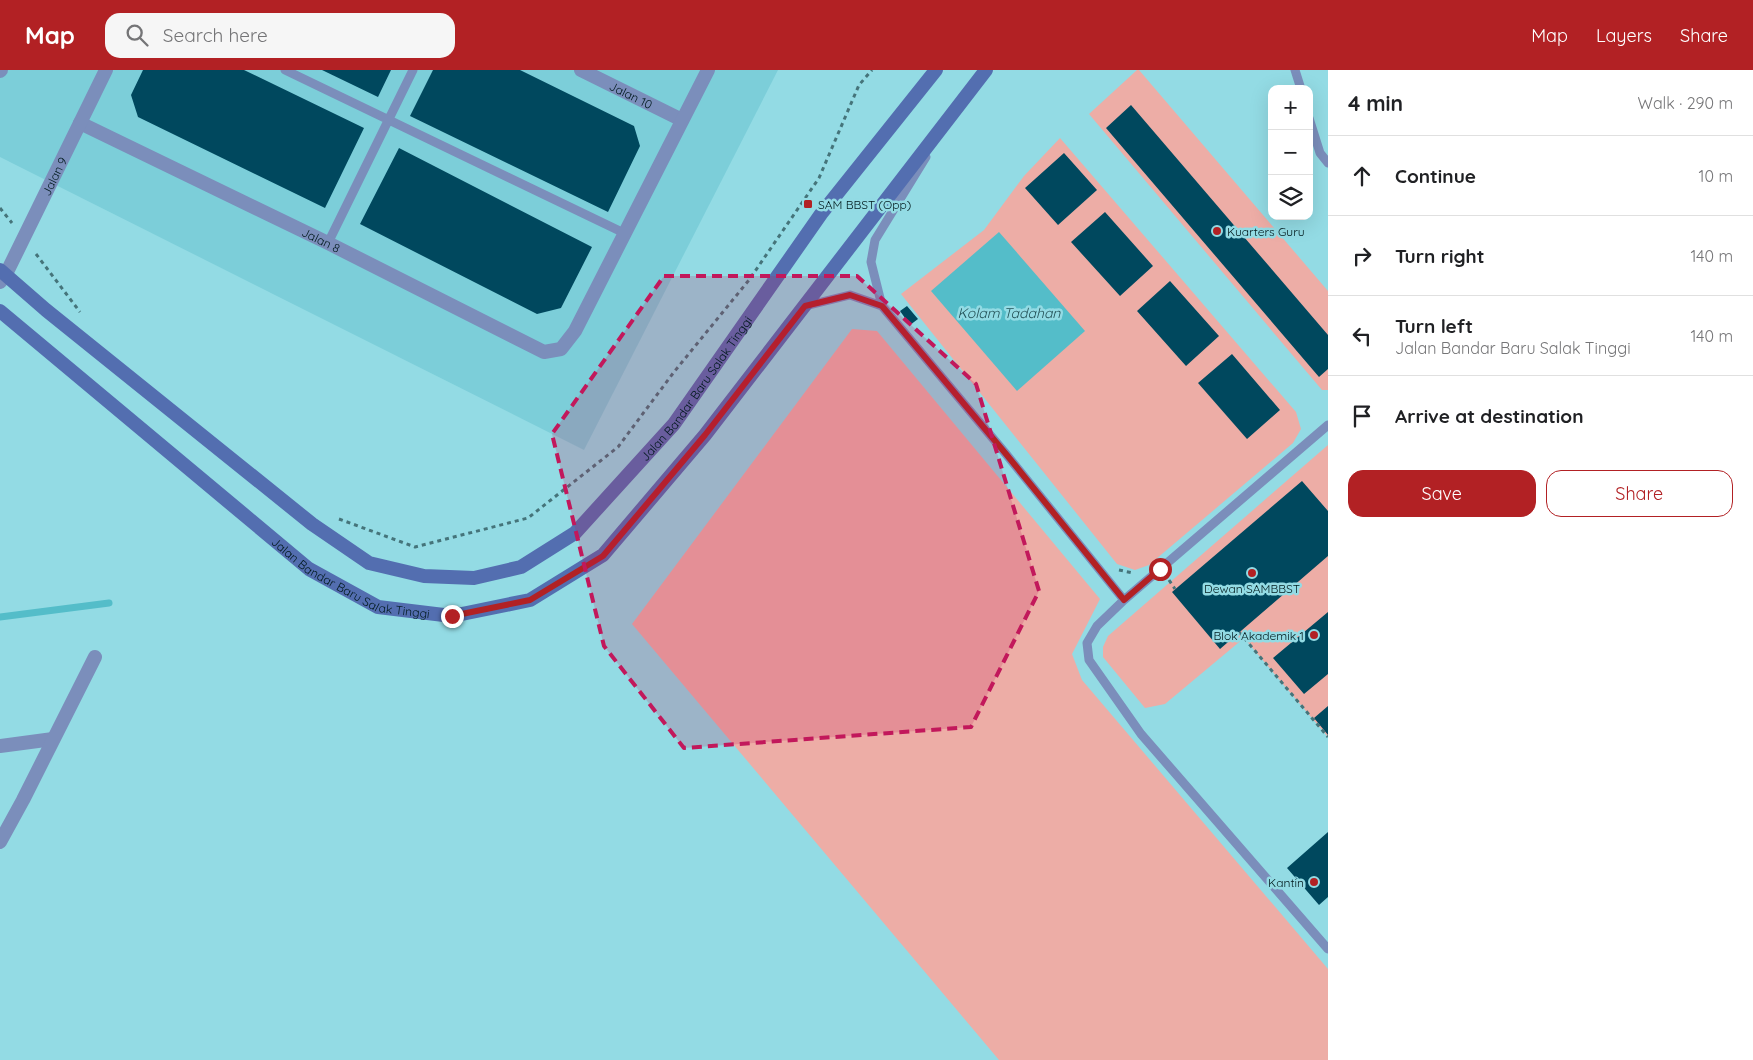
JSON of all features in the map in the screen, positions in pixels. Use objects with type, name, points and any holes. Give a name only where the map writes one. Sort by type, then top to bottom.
[{"type":"main road","name":"Jalan Bandar Baru Salak Tinggi","points":[[2,275],[312,524],[369,564],[424,576],[474,578],[521,567],[575,533],[674,424],[821,214],[936,70]]},
{"type":"main road","name":"Jalan Bandar Baru Salak Tinggi","points":[[0,311],[309,569],[378,607],[452,616],[530,600],[603,556],[705,435],[986,70]]},
{"type":"street","name":"Jalan 9","points":[[2,275],[106,70]]},
{"type":"street","name":"Jalan 10","points":[[581,70],[682,120]]},
{"type":"street","points":[[624,233],[708,70]]},
{"type":"street","name":"Jalan 8","points":[[80,123],[328,243],[544,352],[562,349],[575,331],[624,233]]},
{"type":"street","points":[[0,842],[95,657]]},
{"type":"street","points":[[0,746],[53,739]]},
{"type":"lane","points":[[285,70],[624,233]]},
{"type":"lane","points":[[328,243],[413,70]]},
{"type":"lane","points":[[1295,70],[1299,85]]},
{"type":"lane","points":[[954,112],[875,240],[871,262],[882,306],[1006,454],[1124,600]]},
{"type":"lane","points":[[1313,130],[1320,153],[1328,163]]},
{"type":"lane","points":[[805,306],[850,295],[882,306]]},
{"type":"lane","points":[[1328,426],[1124,600],[1097,626],[1087,643],[1089,660],[1141,734],[1328,949]]},
{"type":"path","points":[[332,516],[415,547],[528,518],[618,448],[674,372],[749,280],[819,178],[859,85],[872,70]]},
{"type":"path","points":[[48,269],[83,316]]},
{"type":"path","points":[[1239,632],[1328,737]]},
{"type":"highlighted area","points":[[664,276],[857,276],[976,384],[1039,591],[971,727],[684,748],[604,646],[552,434]]},
{"type":"shaded area","points":[[0,70],[778,70],[584,450],[0,157]]},
{"type":"shaded area","points":[[1139,70],[1328,291],[1328,390],[1322,390],[1089,114]]},
{"type":"shaded area","points":[[1060,138],[1296,412],[1301,429],[1293,443],[1149,565],[1135,570],[1117,564],[901,294],[984,230],[1024,176]]},
{"type":"shaded area","points":[[852,329],[877,331],[1100,599],[1072,654],[1082,680],[1328,969],[1328,1060],[999,1060],[632,624]]},
{"type":"shaded area","points":[[1328,445],[1328,737],[1244,638],[1165,704],[1145,708],[1103,657],[1103,647],[1108,636]]},
{"type":"water","name":"Kolam Tadahan","points":[[999,232],[1085,331],[1017,391],[931,291]]},
{"type":"building","points":[[143,70],[244,70],[364,128],[325,208],[138,117],[131,95]]},
{"type":"building","points":[[322,70],[391,70],[378,97]]},
{"type":"building","points":[[433,70],[520,70],[634,126],[640,146],[608,212],[410,116]]},
{"type":"building","name":"Kuarters Guru","points":[[1131,105],[1328,335],[1328,369],[1319,377],[1106,128]]},
{"type":"building","points":[[399,148],[592,247],[561,308],[537,314],[360,224]]},
{"type":"building","points":[[1064,153],[1097,190],[1058,225],[1025,188]]},
{"type":"building","points":[[1105,212],[1153,266],[1120,296],[1071,242]]},
{"type":"building","points":[[1170,281],[1219,336],[1186,366],[1137,311]]},
{"type":"building","points":[[907,306],[918,319],[910,325],[900,311]]},
{"type":"building","points":[[1232,354],[1280,410],[1247,439],[1198,383]]},
{"type":"building","name":"Dewan SAMBBST","points":[[1302,481],[1328,511],[1328,556],[1220,649],[1172,592]]},
{"type":"building","name":"Blok Akademik 1","points":[[1328,612],[1328,674],[1304,694],[1273,658]]},
{"type":"building","points":[[1328,706],[1328,735],[1314,718]]},
{"type":"building","name":"Kantin","points":[[1328,832],[1328,897],[1319,905],[1287,868]]},
{"type":"waterway","points":[[0,617],[109,603]]},
{"type":"place","name":"SAM BBST (Opp)","points":[[808,204]]},
{"type":"place","name":"Kuarters Guru","points":[[1217,231]]},
{"type":"place","name":"Dewan SAMBBST","points":[[1252,573]]},
{"type":"place","name":"Blok Akademik 1","points":[[1314,635]]},
{"type":"place","name":"Kantin","points":[[1314,882]]},
{"type":"route","points":[[452,616],[530,600],[603,556],[705,435],[805,306],[850,295],[882,306],[1006,454],[1124,600],[1160,569]]}]
